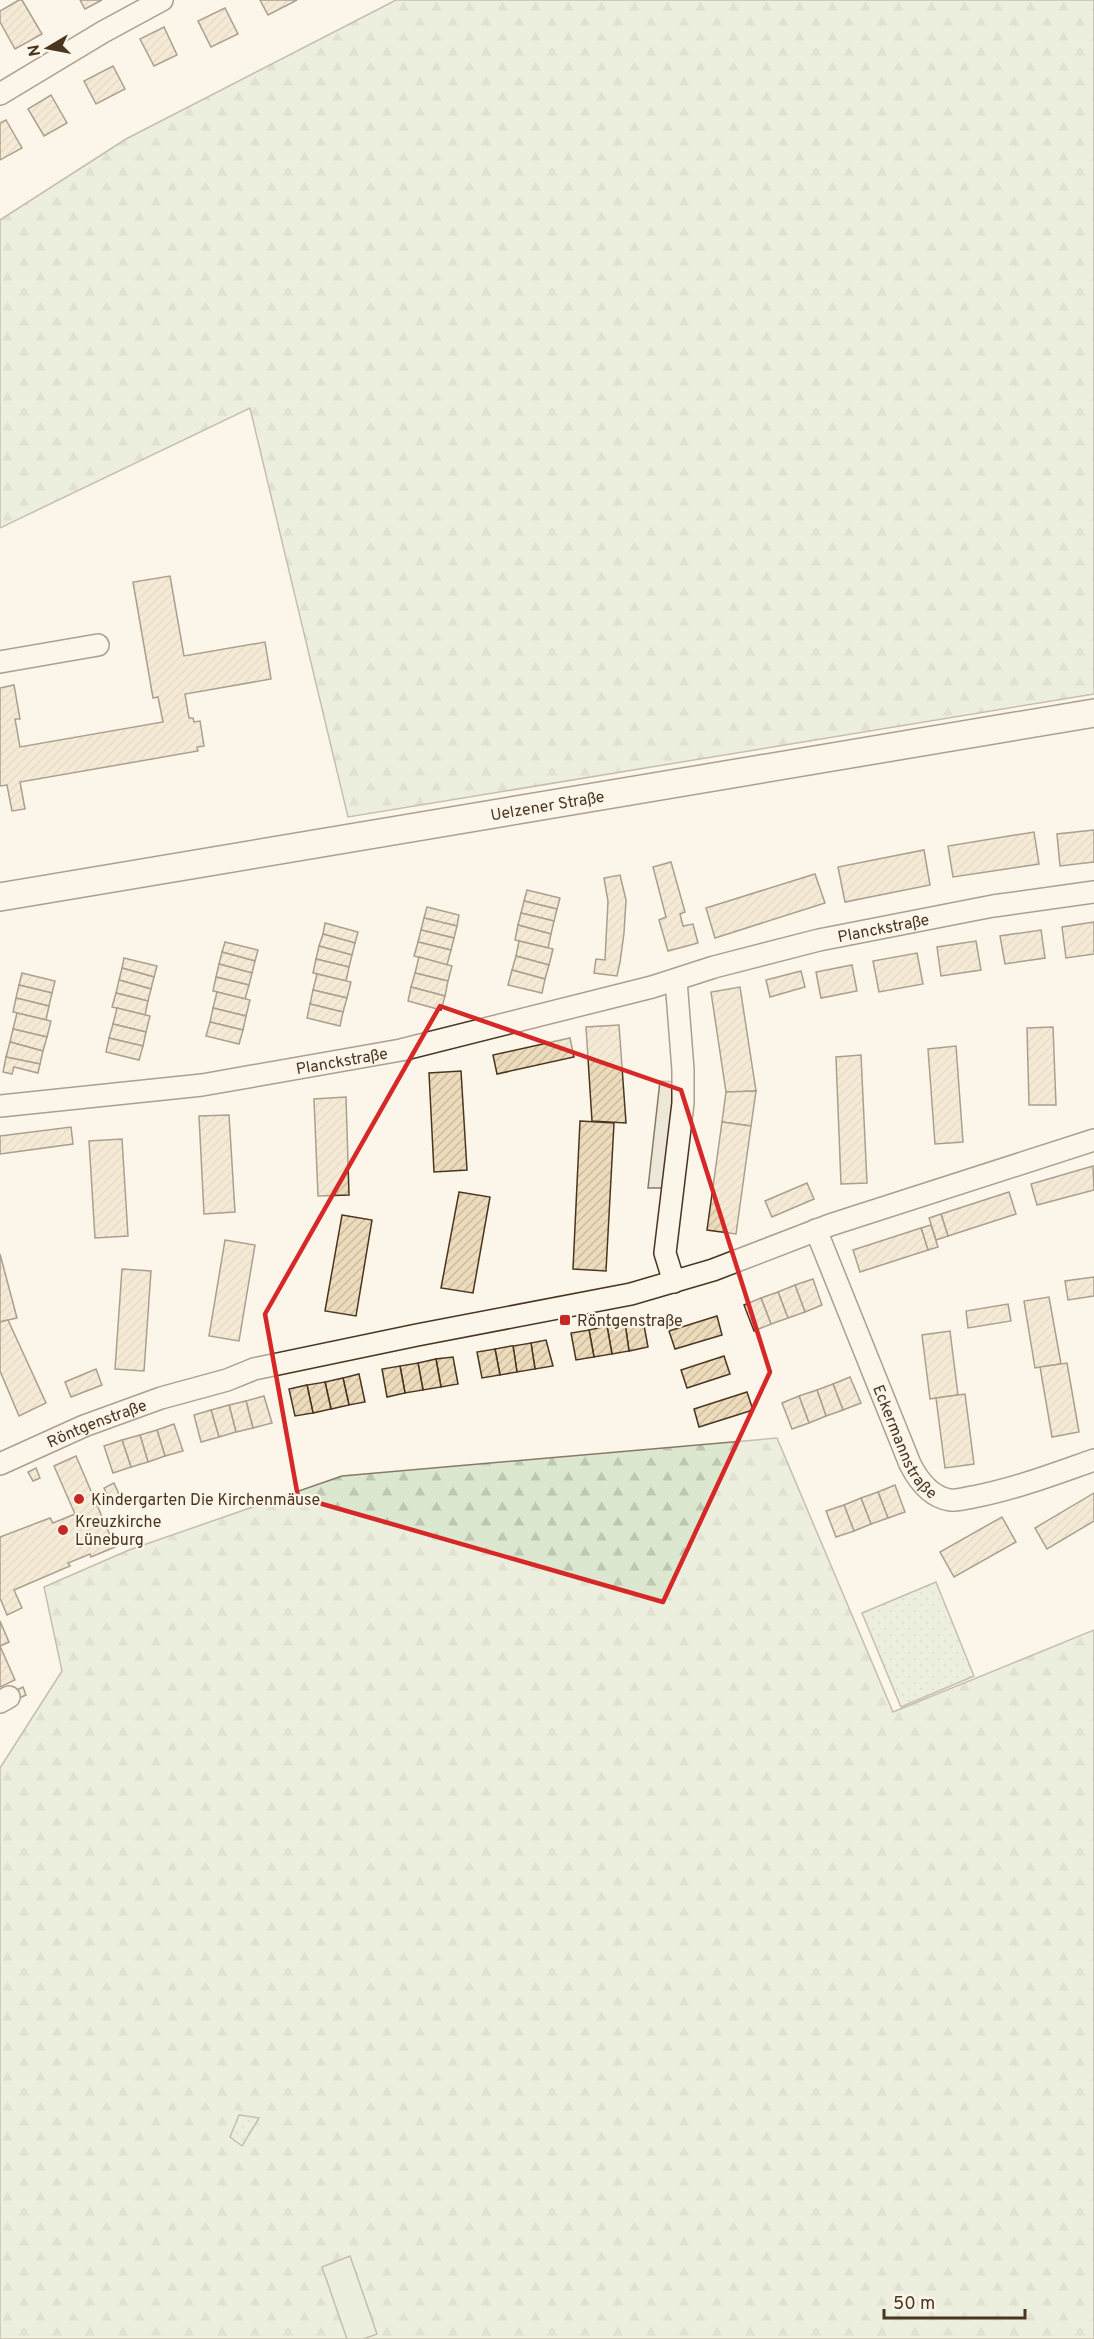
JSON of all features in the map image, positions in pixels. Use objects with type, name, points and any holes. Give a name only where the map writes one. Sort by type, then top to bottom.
[{"type":"main road","name":"Uelzener Straße","points":[[0,897],[1094,713]]},
{"type":"street","points":[[0,94],[103,32],[162,0]]},
{"type":"street","points":[[0,662],[98,645]]},
{"type":"street","name":"Planckstraße","points":[[0,1106],[190,1087],[420,1046],[841,935],[993,906],[1094,892]]},
{"type":"street","points":[[674,1282],[665,1253],[683,1103],[683,1070],[676,980]]},
{"type":"street","name":"Röntgenstraße","points":[[1,1461],[125,1411],[254,1369],[631,1294],[674,1282],[713,1270],[816,1230],[1094,1140]]},
{"type":"street","name":"Eckermannstraße","points":[[816,1230],[910,1464],[925,1487],[951,1500],[968,1498],[1017,1486],[1094,1460]]},
{"type":"highlighted area","points":[[440,1006],[681,1090],[770,1372],[663,1602],[298,1497],[265,1314]]},
{"type":"green space","points":[[396,0],[1094,0],[1094,694],[348,817],[250,408],[0,528],[0,220],[126,139]]},
{"type":"green space","points":[[777,1438],[893,1712],[1094,1630],[1094,2339],[0,2339],[0,1768],[62,1671],[44,1587],[129,1550],[342,1476]]},
{"type":"green space","points":[[936,1582],[974,1676],[901,1707],[862,1613]]},
{"type":"green space","points":[[239,2115],[259,2118],[242,2146],[230,2137]]},
{"type":"green space","points":[[350,2256],[377,2334],[363,2339],[347,2339],[322,2267]]},
{"type":"shaded area","points":[[660,1081],[675,1082],[663,1188],[648,1188]]},
{"type":"building","points":[[22,0],[42,34],[15,49],[0,22],[0,11]]},
{"type":"building","points":[[80,0],[102,0],[85,9]]},
{"type":"building","points":[[260,0],[297,0],[268,15]]},
{"type":"building","points":[[225,8],[238,34],[211,47],[198,21]]},
{"type":"building","points":[[164,27],[177,55],[154,66],[140,39]]},
{"type":"building","points":[[113,66],[125,89],[96,104],[84,81]]},
{"type":"building","points":[[51,95],[67,123],[44,136],[28,109]]},
{"type":"building","points":[[6,120],[22,148],[0,160],[0,123]]},
{"type":"building","points":[[170,576],[184,656],[265,642],[271,679],[185,694],[189,718],[193,718],[194,722],[200,721],[204,746],[197,747],[198,751],[20,782],[25,809],[12,811],[7,785],[0,786],[0,688],[14,685],[20,719],[15,719],[20,747],[163,722],[158,697],[153,698],[133,582]]},
{"type":"building","points":[[1094,830],[1094,862],[1060,866],[1057,834]]},
{"type":"building","points":[[1034,832],[1039,864],[953,877],[948,846]]},
{"type":"building","points":[[924,850],[930,885],[845,902],[838,867]]},
{"type":"building","points":[[671,862],[685,912],[680,914],[683,926],[693,924],[698,943],[668,951],[659,920],[666,917],[653,867]]},
{"type":"building","points":[[815,874],[825,903],[715,938],[706,908]]},
{"type":"building","points":[[620,875],[626,900],[624,933],[617,976],[594,973],[596,959],[605,960],[608,901],[604,878]]},
{"type":"building","points":[[527,890],[560,898],[557,909],[524,901]]},
{"type":"building","points":[[524,901],[557,909],[554,921],[521,913]]},
{"type":"building","points":[[427,907],[459,915],[457,926],[424,918]]},
{"type":"building","points":[[521,913],[554,921],[551,934],[518,925]]},
{"type":"building","points":[[424,918],[457,926],[454,938],[421,930]]},
{"type":"building","points":[[1094,922],[1094,954],[1066,958],[1062,927]]},
{"type":"building","points":[[325,923],[358,932],[355,943],[323,934]]},
{"type":"building","points":[[518,925],[551,934],[548,948],[515,940]]},
{"type":"building","points":[[421,930],[454,938],[451,950],[418,942]]},
{"type":"building","points":[[1041,930],[1045,958],[1005,964],[1000,936]]},
{"type":"building","points":[[323,934],[355,943],[352,955],[319,946]]},
{"type":"building","points":[[519,941],[553,949],[549,965],[516,956]]},
{"type":"building","points":[[976,941],[981,970],[941,976],[937,947]]},
{"type":"building","points":[[225,942],[258,950],[255,961],[222,952]]},
{"type":"building","points":[[418,942],[451,950],[447,965],[414,956]]},
{"type":"building","points":[[319,946],[352,955],[349,967],[316,959]]},
{"type":"building","points":[[222,952],[255,961],[252,973],[219,964]]},
{"type":"building","points":[[917,953],[923,984],[879,992],[873,961]]},
{"type":"building","points":[[516,956],[549,965],[545,979],[512,970]]},
{"type":"building","points":[[419,957],[452,966],[448,981],[415,973]]},
{"type":"building","points":[[124,958],[157,966],[154,977],[122,968]]},
{"type":"building","points":[[316,959],[349,967],[346,981],[313,973]]},
{"type":"building","points":[[219,964],[252,973],[249,985],[216,977]]},
{"type":"building","points":[[852,965],[857,991],[821,998],[816,972]]},
{"type":"building","points":[[122,968],[154,977],[151,989],[119,980]]},
{"type":"building","points":[[512,970],[545,979],[542,993],[508,985]]},
{"type":"building","points":[[801,971],[805,987],[770,997],[766,980]]},
{"type":"building","points":[[22,973],[55,981],[52,993],[19,985]]},
{"type":"building","points":[[415,973],[448,981],[445,996],[411,987]]},
{"type":"building","points":[[317,974],[351,982],[347,998],[313,990]]},
{"type":"building","points":[[216,977],[249,985],[245,999],[213,991]]},
{"type":"building","points":[[119,980],[151,989],[148,1001],[116,993]]},
{"type":"building","points":[[19,985],[52,993],[49,1006],[16,998]]},
{"type":"building","points":[[411,987],[445,996],[441,1010],[408,1001]]},
{"type":"building","points":[[740,987],[756,1091],[726,1092],[711,992]]},
{"type":"building","points":[[313,990],[347,998],[343,1012],[310,1004]]},
{"type":"building","points":[[217,992],[250,1000],[246,1016],[213,1008]]},
{"type":"building","points":[[116,993],[148,1001],[145,1015],[112,1007]]},
{"type":"building","points":[[16,998],[49,1006],[46,1020],[13,1012]]},
{"type":"building","points":[[310,1004],[343,1012],[340,1026],[307,1018]]},
{"type":"building","points":[[117,1008],[150,1016],[146,1032],[113,1024]]},
{"type":"building","points":[[213,1008],[246,1016],[243,1030],[210,1022]]},
{"type":"building","points":[[17,1013],[51,1021],[47,1037],[13,1029]]},
{"type":"building","points":[[210,1022],[243,1030],[239,1044],[206,1036]]},
{"type":"building","points":[[113,1024],[146,1032],[143,1046],[109,1038]]},
{"type":"building","points":[[619,1025],[626,1123],[592,1121],[586,1027]]},
{"type":"building","points":[[1053,1027],[1056,1105],[1029,1105],[1027,1028]]},
{"type":"building","points":[[13,1029],[47,1037],[43,1051],[10,1042]]},
{"type":"building","points":[[109,1038],[143,1046],[139,1060],[106,1052]]},
{"type":"building","points":[[570,1038],[574,1057],[497,1074],[493,1055]]},
{"type":"building","points":[[10,1042],[43,1051],[40,1064],[6,1057]]},
{"type":"building","points":[[956,1046],[963,1142],[935,1144],[928,1049]]},
{"type":"building","points":[[861,1055],[867,1183],[841,1184],[836,1057]]},
{"type":"building","points":[[6,1057],[40,1064],[38,1073],[14,1067],[12,1074],[3,1072]]},
{"type":"building","points":[[461,1071],[467,1170],[434,1172],[429,1073]]},
{"type":"building","points":[[756,1091],[751,1126],[722,1122],[726,1092]]},
{"type":"building","points":[[346,1097],[349,1195],[318,1196],[314,1099]]},
{"type":"building","points":[[229,1115],[235,1212],[204,1214],[199,1116]]},
{"type":"building","points":[[580,1121],[614,1123],[606,1271],[573,1269]]},
{"type":"building","points":[[722,1122],[751,1126],[736,1234],[707,1230]]},
{"type":"building","points":[[71,1127],[73,1144],[0,1154],[0,1136]]},
{"type":"building","points":[[122,1139],[128,1236],[95,1238],[89,1141]]},
{"type":"building","points":[[1093,1166],[1094,1190],[1037,1205],[1031,1184]]},
{"type":"building","points":[[807,1183],[814,1199],[772,1217],[765,1201]]},
{"type":"building","points":[[459,1192],[490,1197],[473,1293],[441,1288]]},
{"type":"building","points":[[1009,1192],[1016,1214],[948,1236],[941,1214]]},
{"type":"building","points":[[941,1214],[948,1236],[936,1240],[929,1218]]},
{"type":"building","points":[[342,1215],[372,1220],[356,1316],[325,1311]]},
{"type":"building","points":[[931,1225],[938,1247],[928,1250],[921,1228]]},
{"type":"building","points":[[921,1228],[928,1250],[860,1272],[853,1250]]},
{"type":"building","points":[[225,1240],[255,1245],[239,1341],[209,1336]]},
{"type":"building","points":[[0,1254],[17,1318],[0,1322]]},
{"type":"building","points":[[122,1269],[151,1271],[144,1371],[115,1369]]},
{"type":"building","points":[[1094,1277],[1094,1296],[1068,1300],[1065,1281]]},
{"type":"building","points":[[813,1279],[822,1305],[805,1312],[795,1285]]},
{"type":"building","points":[[795,1285],[805,1312],[788,1318],[778,1292]]},
{"type":"building","points":[[778,1292],[788,1318],[771,1324],[761,1298]]},
{"type":"building","points":[[1049,1297],[1061,1364],[1035,1368],[1024,1301]]},
{"type":"building","points":[[761,1298],[771,1324],[754,1331],[744,1305]]},
{"type":"building","points":[[1008,1304],[1011,1321],[968,1328],[966,1311]]},
{"type":"building","points":[[717,1316],[722,1335],[675,1349],[669,1331]]},
{"type":"building","points":[[8,1320],[46,1403],[19,1416],[0,1371],[0,1322]]},
{"type":"building","points":[[643,1320],[648,1347],[629,1351],[625,1323]]},
{"type":"building","points":[[625,1323],[629,1351],[612,1354],[607,1326]]},
{"type":"building","points":[[607,1326],[612,1354],[594,1357],[589,1330]]},
{"type":"building","points":[[589,1330],[594,1357],[576,1360],[571,1333]]},
{"type":"building","points":[[950,1331],[958,1395],[930,1399],[922,1335]]},
{"type":"building","points":[[546,1340],[553,1366],[535,1369],[531,1343]]},
{"type":"building","points":[[531,1343],[535,1369],[517,1372],[513,1346]]},
{"type":"building","points":[[513,1346],[517,1372],[500,1375],[495,1349]]},
{"type":"building","points":[[495,1349],[500,1375],[482,1378],[477,1352]]},
{"type":"building","points":[[724,1356],[730,1374],[687,1388],[681,1370]]},
{"type":"building","points":[[453,1357],[458,1384],[441,1387],[436,1359]]},
{"type":"building","points":[[436,1359],[441,1387],[423,1390],[418,1363]]},
{"type":"building","points":[[418,1363],[423,1390],[405,1393],[400,1366]]},
{"type":"building","points":[[1067,1363],[1079,1432],[1052,1437],[1040,1367]]},
{"type":"building","points":[[400,1366],[405,1393],[387,1397],[382,1369]]},
{"type":"building","points":[[96,1369],[102,1385],[71,1397],[65,1382]]},
{"type":"building","points":[[359,1374],[365,1402],[349,1405],[343,1378]]},
{"type":"building","points":[[850,1377],[861,1403],[843,1410],[833,1384]]},
{"type":"building","points":[[343,1378],[349,1405],[331,1409],[325,1382]]},
{"type":"building","points":[[325,1382],[331,1409],[313,1413],[307,1385]]},
{"type":"building","points":[[833,1384],[843,1410],[826,1416],[817,1390]]},
{"type":"building","points":[[307,1385],[313,1413],[295,1416],[289,1389]]},
{"type":"building","points":[[817,1390],[826,1416],[809,1423],[799,1396]]},
{"type":"building","points":[[747,1392],[753,1410],[699,1427],[694,1409]]},
{"type":"building","points":[[965,1394],[974,1464],[945,1468],[936,1398]]},
{"type":"building","points":[[264,1396],[272,1423],[253,1428],[246,1401]]},
{"type":"building","points":[[799,1396],[809,1423],[792,1429],[782,1403]]},
{"type":"building","points":[[246,1401],[253,1428],[236,1432],[229,1405]]},
{"type":"building","points":[[229,1405],[236,1432],[219,1437],[211,1410]]},
{"type":"building","points":[[211,1410],[219,1437],[201,1442],[194,1415]]},
{"type":"building","points":[[174,1424],[183,1451],[165,1456],[157,1430]]},
{"type":"building","points":[[157,1430],[165,1456],[148,1462],[140,1435]]},
{"type":"building","points":[[140,1435],[148,1462],[131,1467],[122,1440]]},
{"type":"building","points":[[122,1440],[131,1467],[113,1473],[104,1446]]},
{"type":"building","name":"Kreuzkirche Lüneburg","points":[[76,1456],[115,1547],[68,1563],[70,1566],[14,1590],[22,1608],[7,1615],[0,1598],[0,1537],[50,1518],[53,1523],[75,1514],[54,1466]]},
{"type":"building","points":[[36,1468],[40,1478],[33,1481],[28,1472]]},
{"type":"building","points":[[114,1483],[121,1499],[111,1504],[104,1488]]},
{"type":"building","points":[[895,1485],[905,1512],[888,1518],[878,1492]]},
{"type":"building","points":[[878,1492],[888,1518],[871,1524],[861,1498]]},
{"type":"building","points":[[1094,1493],[1094,1521],[1047,1549],[1035,1528]]},
{"type":"building","points":[[861,1498],[871,1524],[854,1531],[844,1505]]},
{"type":"building","points":[[844,1505],[854,1531],[836,1537],[826,1511]]},
{"type":"building","points":[[1002,1517],[1016,1542],[954,1577],[940,1552]]},
{"type":"building","points":[[0,1621],[9,1642],[0,1646]]},
{"type":"building","points":[[0,1646],[15,1680],[0,1687]]},
{"type":"building","points":[[23,1687],[26,1695],[11,1702],[8,1694]]},
{"type":"place","name":"Röntgenstraße","points":[[565,1320]]},
{"type":"place","name":"Kindergarten Die Kirchenmäuse","points":[[79,1499]]},
{"type":"place","name":"Kreuzkirche Lüneburg","points":[[63,1530]]}]
